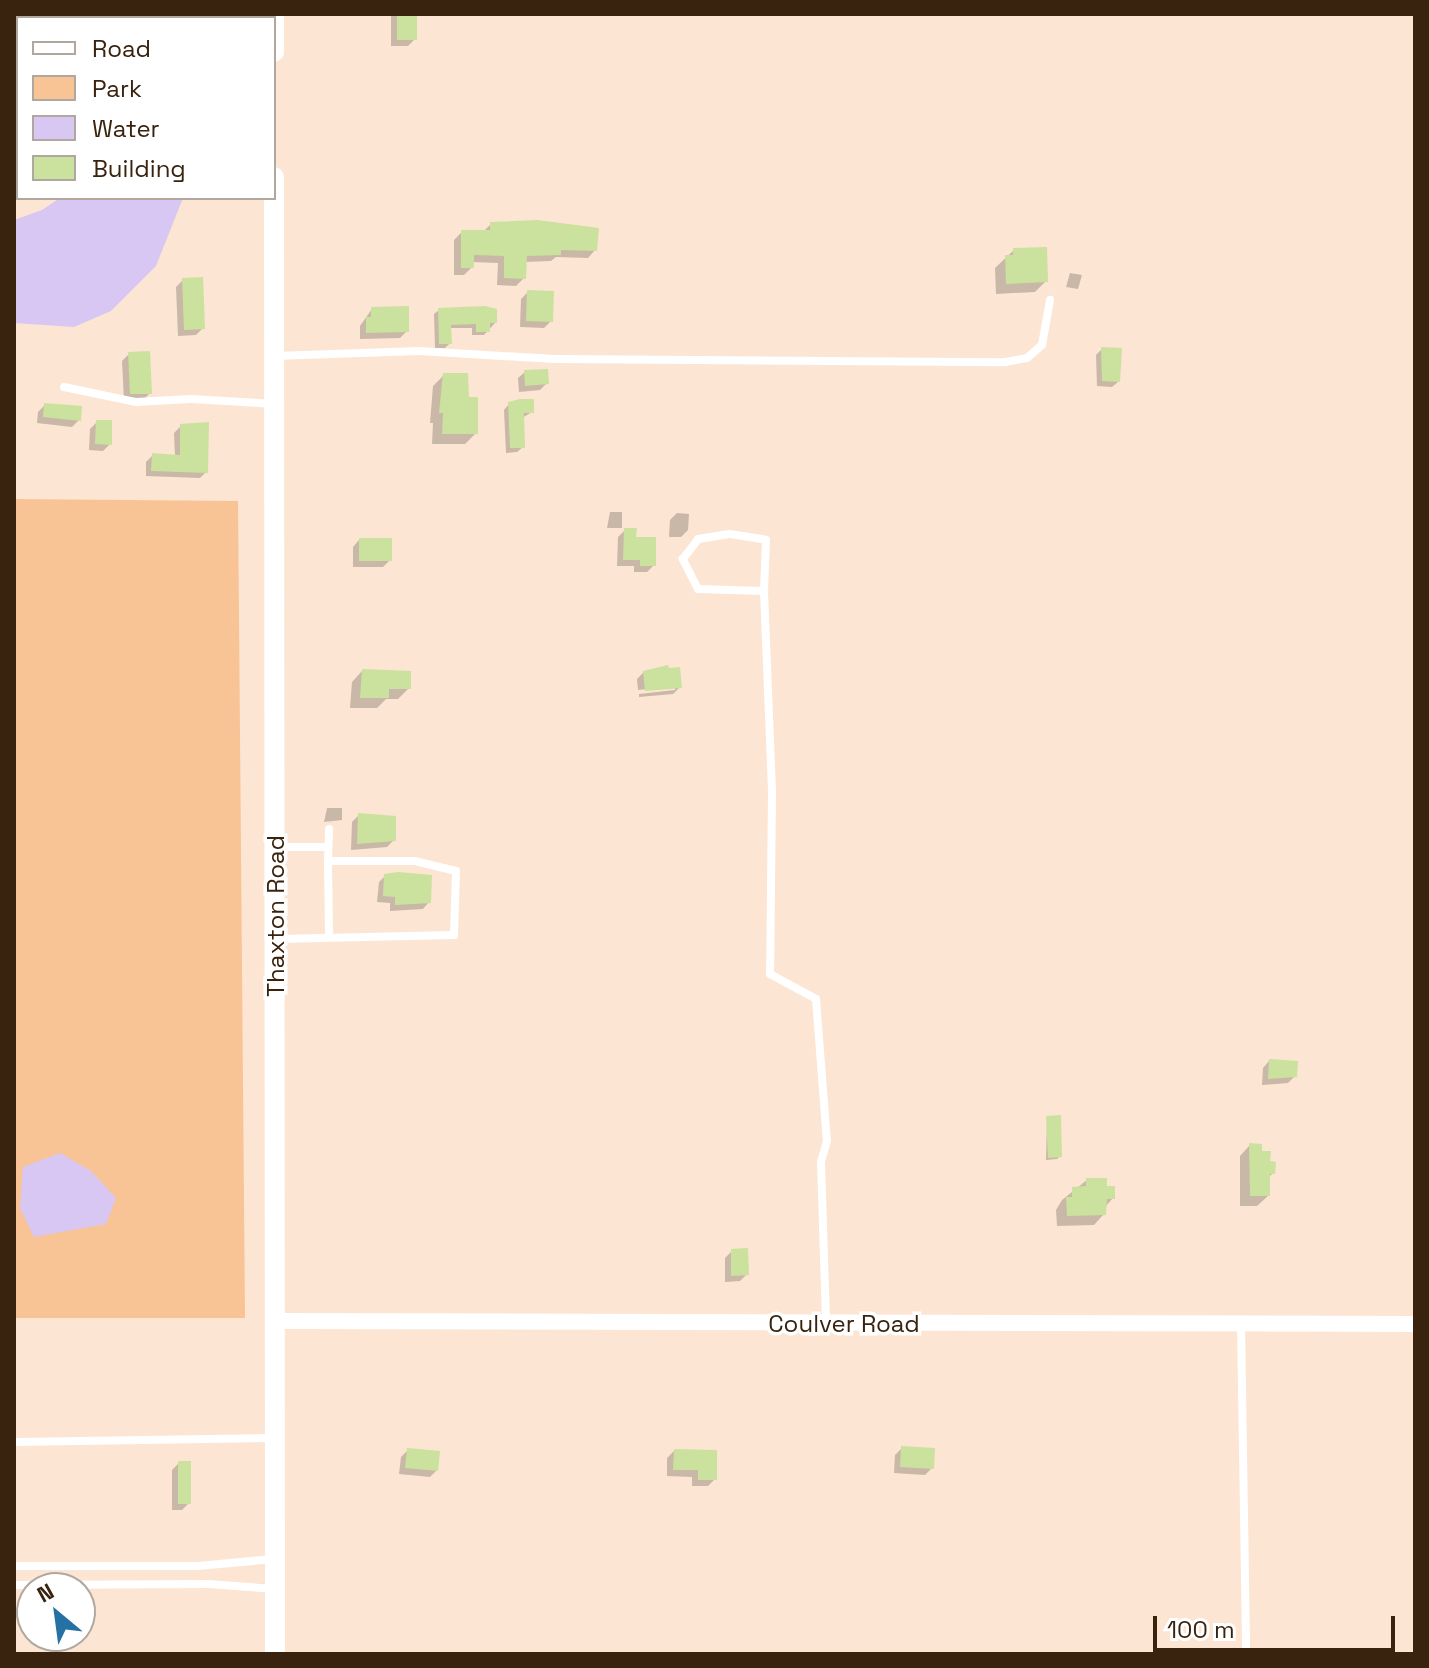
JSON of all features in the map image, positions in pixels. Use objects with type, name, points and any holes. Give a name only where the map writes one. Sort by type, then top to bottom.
[{"type":"street","name":"Thaxton Road","points":[[274,200],[275,1654]]},
{"type":"street","name":"Coulver Road","points":[[273,1321],[1415,1324]]},
{"type":"lane","points":[[275,356],[419,351],[555,359],[1005,362],[1027,358],[1042,345],[1050,300]]},
{"type":"lane","points":[[64,387],[136,402],[191,399],[275,404]]},
{"type":"lane","points":[[764,591],[698,589],[683,559],[698,539],[730,534],[766,540],[764,591],[772,792],[770,974],[816,999],[827,1141],[821,1162],[826,1323]]},
{"type":"lane","points":[[329,829],[329,937]]},
{"type":"lane","points":[[276,847],[328,847]]},
{"type":"lane","points":[[276,939],[454,935],[456,871],[415,861],[328,861]]},
{"type":"lane","points":[[1241,1324],[1246,1654]]},
{"type":"lane","points":[[14,1442],[275,1438]]},
{"type":"lane","points":[[14,1566],[198,1566],[275,1559]]},
{"type":"lane","points":[[14,1585],[208,1584],[275,1589]]},
{"type":"green space","points":[[14,14],[245,14],[16,16],[14,96]]},
{"type":"green space","points":[[14,499],[238,501],[245,1318],[14,1318]]},
{"type":"water","points":[[57,200],[182,200],[156,266],[111,311],[74,327],[14,323],[14,220],[42,210]]},
{"type":"water","points":[[60,1153],[91,1171],[116,1198],[106,1224],[34,1237],[20,1208],[23,1167]]},
{"type":"building","points":[[397,14],[417,14],[417,40],[397,40]]},
{"type":"building","points":[[537,220],[599,228],[597,251],[561,250],[561,255],[527,256],[526,279],[504,278],[504,256],[474,255],[474,268],[461,268],[461,230],[490,230],[490,222]]},
{"type":"building","points":[[1047,247],[1048,282],[1006,284],[1005,255],[1013,255],[1013,248]]},
{"type":"building","points":[[203,277],[205,329],[184,330],[182,278]]},
{"type":"building","points":[[527,290],[554,291],[553,322],[526,321]]},
{"type":"building","points":[[409,306],[409,332],[366,333],[366,317],[371,317],[371,307]]},
{"type":"building","points":[[485,306],[497,309],[497,323],[490,323],[490,332],[476,332],[476,324],[451,325],[452,344],[439,344],[438,308]]},
{"type":"building","points":[[1101,347],[1122,348],[1120,382],[1102,381]]},
{"type":"building","points":[[150,351],[152,394],[130,394],[128,352]]},
{"type":"building","points":[[548,369],[549,384],[525,386],[524,370]]},
{"type":"building","points":[[443,373],[468,373],[469,397],[478,397],[478,434],[442,434],[443,413],[439,413]]},
{"type":"building","points":[[534,399],[534,413],[524,413],[525,448],[510,448],[508,402]]},
{"type":"building","points":[[44,403],[82,406],[81,421],[43,417]]},
{"type":"building","points":[[96,420],[112,420],[112,445],[95,444]]},
{"type":"building","points":[[209,422],[208,473],[151,471],[152,453],[180,455],[180,424]]},
{"type":"building","points":[[624,528],[637,528],[636,537],[656,537],[656,566],[640,566],[640,560],[623,560]]},
{"type":"building","points":[[359,538],[392,538],[392,561],[359,561]]},
{"type":"building","points":[[668,665],[669,668],[680,667],[682,688],[645,691],[643,671]]},
{"type":"building","points":[[362,669],[411,671],[411,689],[389,689],[389,698],[360,698]]},
{"type":"building","points":[[358,813],[396,816],[396,841],[357,844]]},
{"type":"building","points":[[384,874],[432,875],[431,903],[395,905],[395,897],[383,896]]},
{"type":"building","points":[[1269,1059],[1298,1061],[1297,1077],[1268,1079]]},
{"type":"building","points":[[1061,1115],[1062,1157],[1048,1158],[1046,1116]]},
{"type":"building","points":[[1249,1143],[1262,1144],[1262,1151],[1271,1151],[1270,1161],[1276,1162],[1275,1174],[1270,1174],[1270,1196],[1250,1196]]},
{"type":"building","points":[[1086,1178],[1107,1178],[1107,1186],[1115,1186],[1115,1199],[1107,1199],[1106,1215],[1067,1216],[1066,1197],[1072,1197],[1072,1187],[1086,1186]]},
{"type":"building","points":[[748,1248],[749,1275],[731,1276],[731,1249]]},
{"type":"building","points":[[901,1446],[935,1448],[934,1469],[900,1467]]},
{"type":"building","points":[[407,1448],[440,1451],[438,1471],[405,1468]]},
{"type":"building","points":[[674,1449],[717,1450],[717,1480],[698,1480],[698,1470],[673,1470]]},
{"type":"building","points":[[178,1461],[191,1461],[191,1504],[178,1504]]}]
